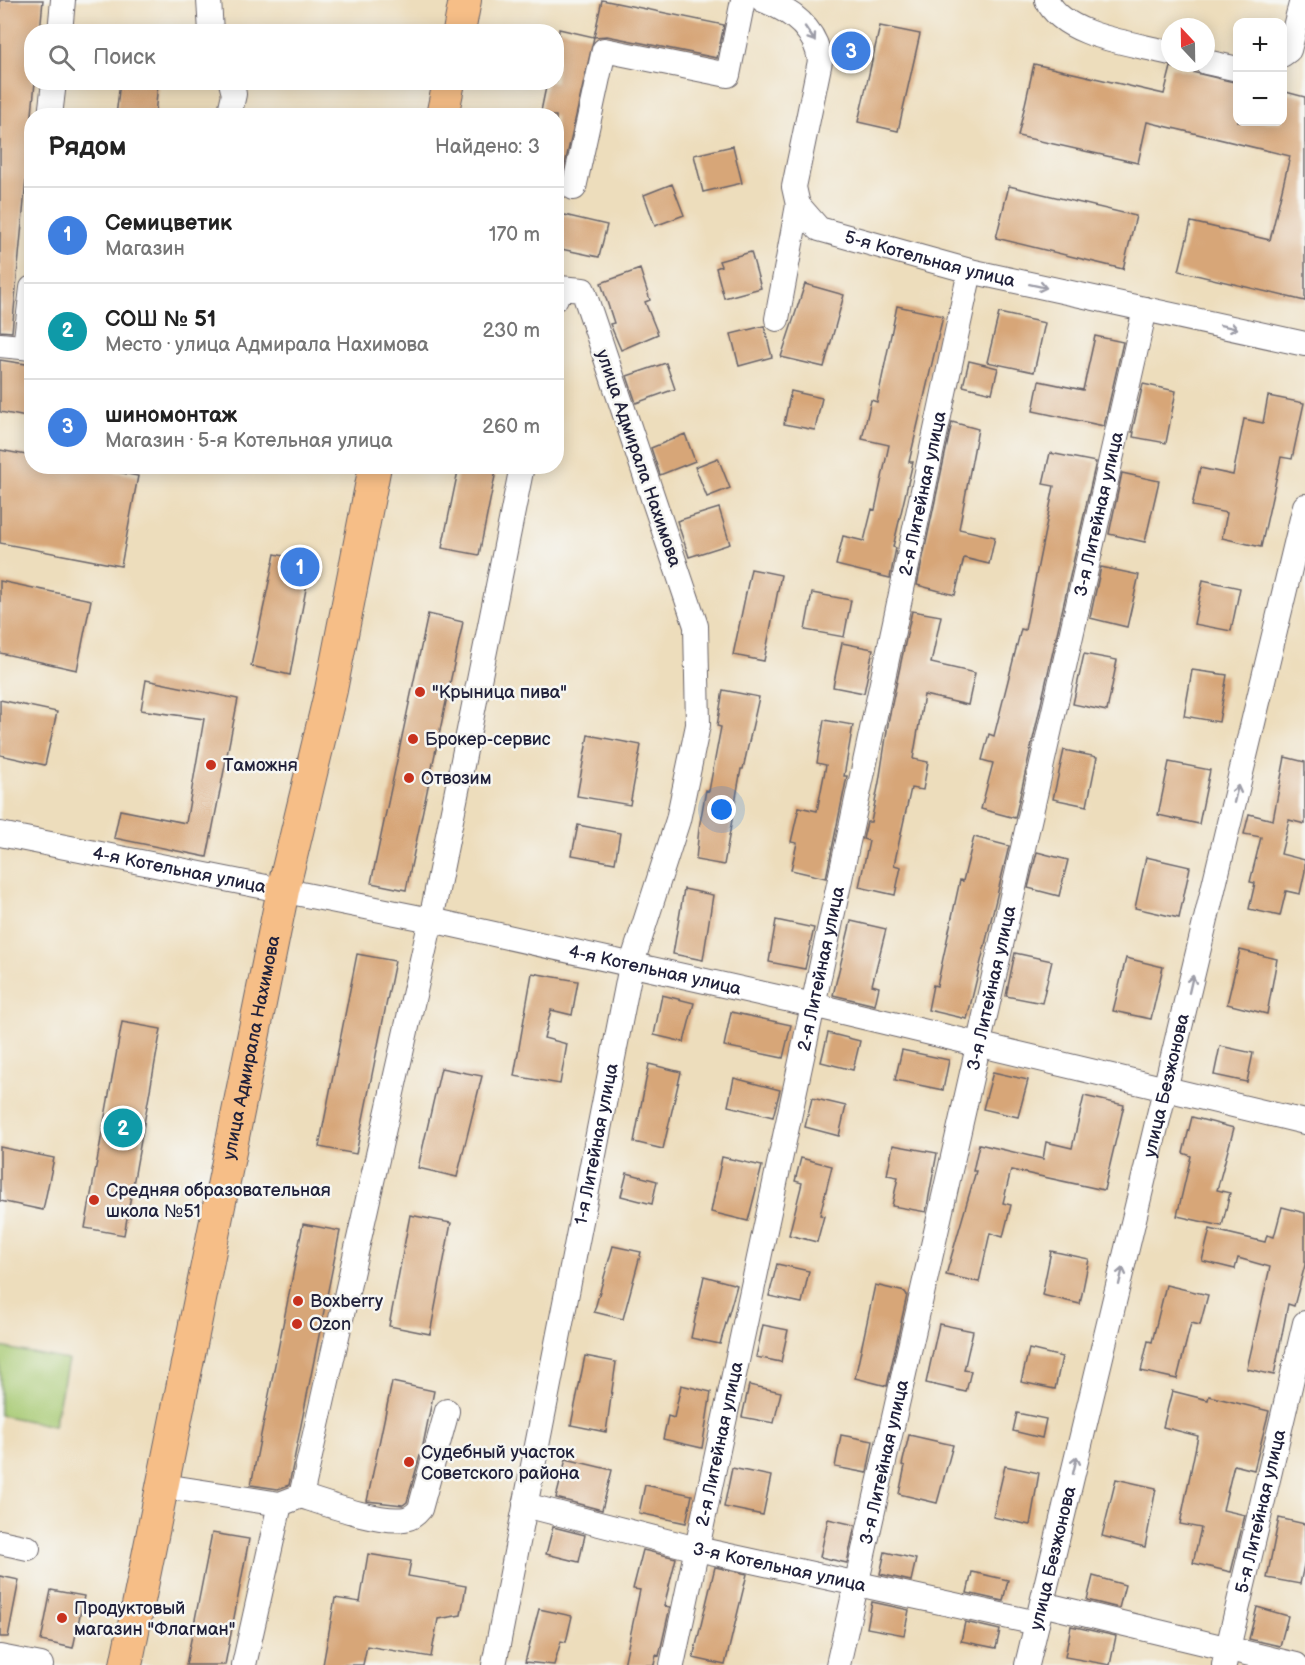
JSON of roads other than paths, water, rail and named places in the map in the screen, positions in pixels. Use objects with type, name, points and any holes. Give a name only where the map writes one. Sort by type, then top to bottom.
[{"type":"main road","points":[[460,24],[465,0]]},
{"type":"main road","points":[[444,108],[447,90]]},
{"type":"main road","name":"улица Адмирала Нахимова","points":[[126,1665],[284,890],[332,690],[373,474]]},
{"type":"street","points":[[61,24],[63,0]]},
{"type":"street","points":[[209,0],[210,24]]},
{"type":"street","points":[[574,188],[603,50],[728,75],[743,0]]},
{"type":"street","points":[[1047,0],[1051,8],[1074,28],[1161,50]]},
{"type":"street","points":[[1287,51],[1302,0]]},
{"type":"street","points":[[775,2],[812,34],[820,61],[794,187],[798,205],[777,319]]},
{"type":"street","points":[[1215,64],[1233,68]]},
{"type":"street","points":[[52,108],[53,90]]},
{"type":"street","points":[[231,108],[233,90]]},
{"type":"street","name":"5-я Котельная улица","points":[[798,205],[819,229],[970,271],[1305,344]]},
{"type":"street","name":"2-я Литейная улица","points":[[672,1665],[970,271]]},
{"type":"street","name":"улица Адмирала Нахимова","points":[[564,288],[583,290],[696,626]]},
{"type":"street","name":"3-я Литейная улица","points":[[838,1665],[1145,309]]},
{"type":"street","points":[[0,345],[24,347]]},
{"type":"street","points":[[244,1665],[290,1500],[431,920],[520,474]]},
{"type":"street","name":"улица Безжонова","points":[[1027,1665],[1305,506]]},
{"type":"street","name":"1-я Литейная улица","points":[[494,1665],[631,966],[678,820],[699,725],[696,626]]},
{"type":"street","name":"4-я Котельная улица","points":[[0,834],[431,920],[813,1005],[1305,1122]]},
{"type":"street","name":"5-я Литейная улица","points":[[1226,1657],[1305,1323]]},
{"type":"street","points":[[164,1486],[290,1500],[387,1518],[412,1517],[420,1509],[447,1411]]},
{"type":"street","name":"3-я Котельная улица","points":[[525,1505],[697,1549],[857,1583],[1040,1613],[1226,1657],[1296,1665]]},
{"type":"street","points":[[0,1542],[28,1548]]},
{"type":"street","points":[[0,1657],[41,1665]]},
{"type":"place","name":"шиномонтаж","points":[[851,51]]},
{"type":"place","name":"Семицветик","points":[[300,567]]},
{"type":"place","name":"\"Крыница пива\"","points":[[420,692]]},
{"type":"place","name":"Брокер-сервис","points":[[413,739]]},
{"type":"place","name":"Таможня","points":[[211,765]]},
{"type":"place","name":"Отвозим","points":[[409,778]]},
{"type":"place","name":"СОШ № 51","points":[[123,1128]]},
{"type":"place","name":"Средняя образовательная школа №51","points":[[94,1200]]},
{"type":"place","name":"Boxberry","points":[[298,1301]]},
{"type":"place","name":"Ozon","points":[[297,1324]]},
{"type":"place","name":"Судебный участок Советского района","points":[[409,1462]]},
{"type":"place","name":"Продуктовый магазин \"Флагман\"","points":[[62,1618]]}]
